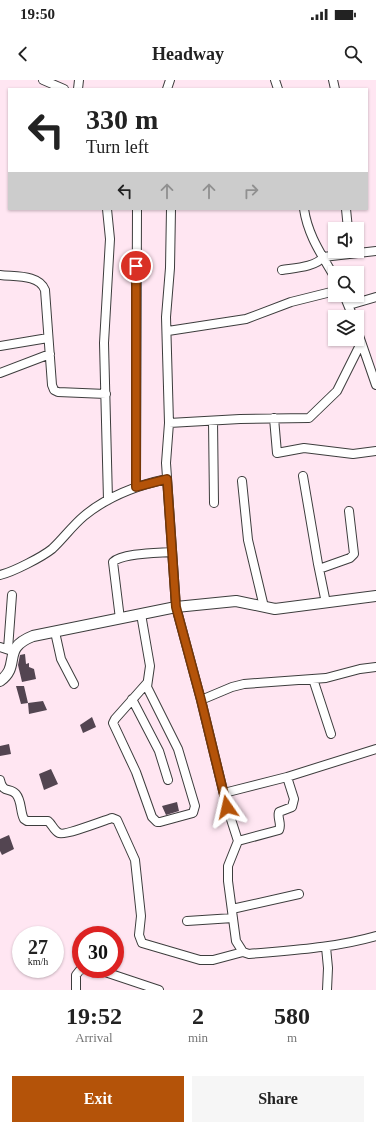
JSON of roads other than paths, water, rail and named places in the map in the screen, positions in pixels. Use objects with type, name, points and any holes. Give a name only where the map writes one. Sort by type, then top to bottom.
[{"type":"street","points":[[43,80],[62,88]]},
{"type":"street","points":[[107,210],[110,239],[104,343],[108,500]]},
{"type":"street","points":[[136,487],[137,210]]},
{"type":"street","points":[[171,210],[170,268],[166,317],[168,331],[169,423],[166,463],[176,607],[201,700],[227,807],[238,841],[228,866],[228,881],[236,940],[243,952]]},
{"type":"street","points":[[304,210],[306,226],[328,266]]},
{"type":"street","points":[[346,210],[347,222]]},
{"type":"street","points":[[364,251],[376,251]]},
{"type":"street","points":[[282,270],[314,264],[320,262],[323,257],[328,256]]},
{"type":"street","points":[[0,275],[30,278],[39,280],[43,284],[45,290],[52,385],[54,390],[58,392],[106,394]]},
{"type":"street","points":[[168,331],[246,319],[291,302],[328,293]]},
{"type":"street","points":[[349,305],[376,297]]},
{"type":"street","points":[[348,302],[351,310]]},
{"type":"street","points":[[0,346],[48,338]]},
{"type":"street","points":[[169,423],[274,418],[309,418],[337,391],[360,346]]},
{"type":"street","points":[[362,346],[376,385]]},
{"type":"street","points":[[0,373],[50,354]]},
{"type":"street","points":[[274,418],[277,452],[304,448],[353,454],[376,451]]},
{"type":"street","points":[[213,421],[214,503]]},
{"type":"street","points":[[303,476],[326,602]]},
{"type":"street","points":[[0,575],[8,573],[49,551],[83,517],[108,500],[136,487],[167,479]]},
{"type":"street","points":[[242,481],[248,540],[264,607]]},
{"type":"street","points":[[319,569],[350,558],[354,554],[349,511]]},
{"type":"street","points":[[120,618],[113,562],[116,559],[125,556],[171,552]]},
{"type":"street","points":[[0,681],[6,677],[10,671],[7,649],[12,595]]},
{"type":"street","points":[[7,649],[22,640],[176,607],[236,602],[275,609],[376,596]]},
{"type":"street","points":[[141,614],[150,666],[147,683],[150,695],[180,755],[195,806],[192,813],[160,822],[157,822],[152,817],[136,772],[114,723],[115,719],[147,683]]},
{"type":"street","points":[[55,632],[61,659],[74,684]]},
{"type":"street","points":[[201,700],[232,687],[244,684],[326,678],[360,668],[376,668]]},
{"type":"street","points":[[312,679],[331,734]]},
{"type":"street","points":[[132,699],[160,750],[168,780]]},
{"type":"street","points":[[224,793],[287,777],[376,750]]},
{"type":"street","points":[[238,841],[279,830],[281,824],[278,817],[279,812],[292,807],[294,803],[287,777]]},
{"type":"street","points":[[0,780],[2,787],[5,790],[13,792],[17,796],[24,819],[27,821],[48,821],[57,833],[61,834],[71,832],[112,818],[117,820],[136,860],[141,916],[139,935],[142,943],[200,960],[213,960],[243,952],[249,954],[347,944],[376,936]]},
{"type":"street","points":[[232,909],[299,894]]},
{"type":"street","points":[[187,921],[234,918]]},
{"type":"street","points":[[326,947],[328,968],[327,990]]},
{"type":"street","points":[[76,978],[76,990]]},
{"type":"street","points":[[123,978],[158,990]]}]
